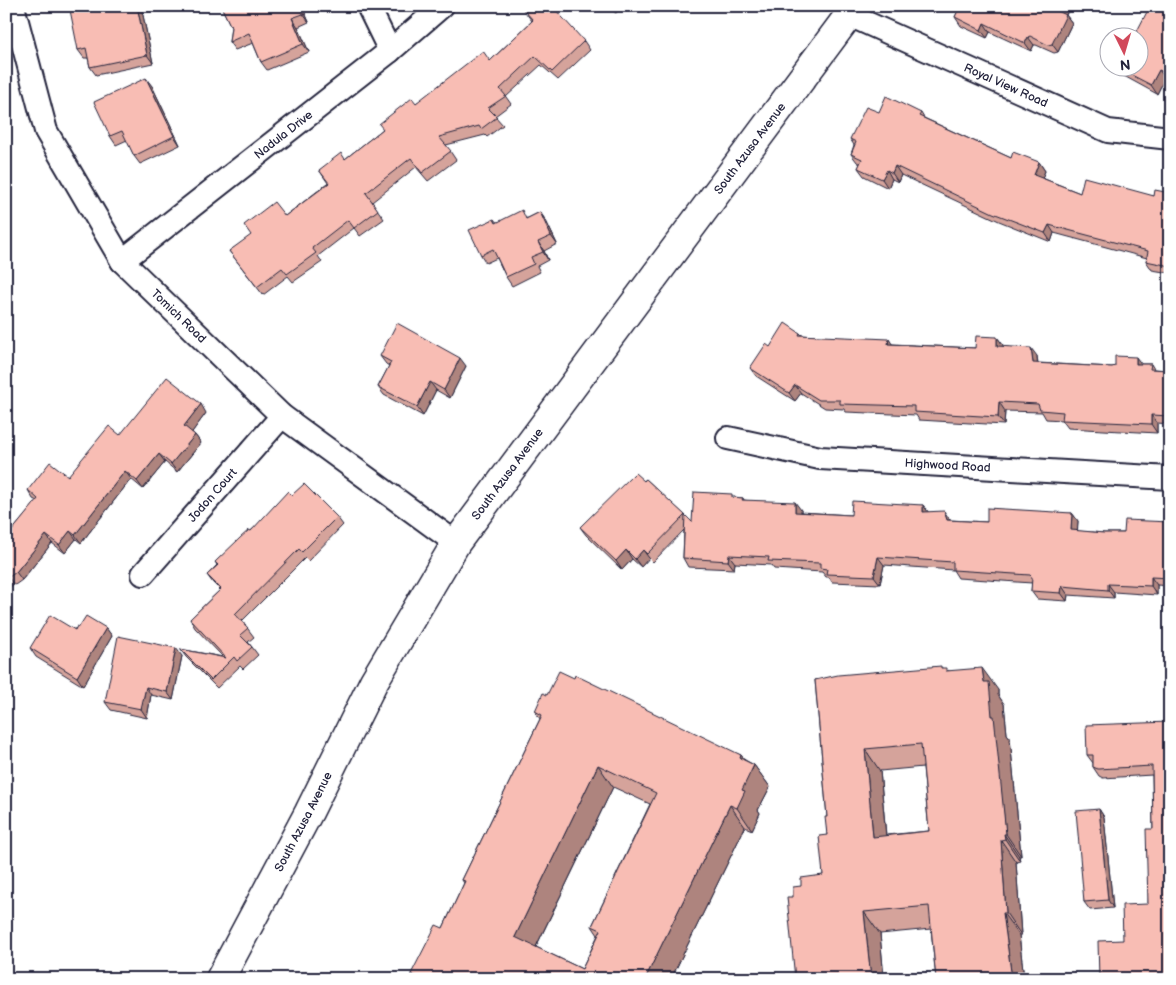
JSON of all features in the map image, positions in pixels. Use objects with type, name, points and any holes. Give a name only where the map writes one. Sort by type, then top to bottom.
[{"type":"street","name":"Tomich Road","points":[[13,6],[46,131],[122,261],[282,416],[456,543]]},
{"type":"street","points":[[368,6],[390,51]]},
{"type":"street","name":"Nadula Drive","points":[[122,261],[390,51],[442,6]]},
{"type":"street","name":"Royal View Road","points":[[851,10],[1108,132],[1170,138]]},
{"type":"street","name":"South Azusa Avenue","points":[[220,979],[309,812],[374,681],[456,543],[851,10]]},
{"type":"street","name":"Jodon Court","points":[[143,574],[282,416]]},
{"type":"street","name":"Highwood Road","points":[[728,438],[820,458],[1170,478]]},
{"type":"building","points":[[88,6],[137,6],[147,55],[90,67],[86,48],[78,50],[70,10]]},
{"type":"building","points":[[221,6],[300,6],[303,14],[292,18],[303,44],[261,62],[249,33],[229,42],[231,27]]},
{"type":"building","points":[[524,6],[552,6],[584,41],[552,72],[535,56],[500,89],[506,96],[488,108],[497,117],[481,129],[479,126],[439,137],[451,151],[422,173],[411,158],[366,193],[378,210],[354,228],[348,220],[312,248],[316,253],[287,274],[282,268],[257,287],[229,251],[251,235],[244,225],[274,202],[285,216],[329,183],[319,170],[341,153],[345,159],[383,129],[379,124],[412,98],[416,103],[483,51],[490,61],[533,20],[522,8]]},
{"type":"building","points":[[960,6],[1060,6],[1058,11],[1066,15],[1052,44],[1048,45],[1030,36],[1025,43],[984,23],[981,30],[955,17]]},
{"type":"building","points":[[1150,6],[1170,6],[1170,75],[1159,70],[1151,85],[1137,78],[1148,78],[1148,28],[1139,28]]},
{"type":"building","points":[[146,78],[174,136],[134,156],[122,131],[110,136],[94,102]]},
{"type":"building","points":[[886,96],[921,113],[919,116],[1011,158],[1013,152],[1039,162],[1034,175],[1080,193],[1084,177],[1154,196],[1155,190],[1170,193],[1170,266],[1146,261],[1148,251],[1049,225],[1045,233],[993,213],[895,166],[892,173],[887,170],[882,179],[858,168],[862,159],[851,154],[856,142],[850,139],[866,107],[879,112]]},
{"type":"building","points":[[522,210],[526,219],[540,212],[551,236],[538,242],[543,252],[531,257],[534,264],[506,277],[493,249],[481,255],[469,230],[494,219],[496,223]]},
{"type":"building","points":[[397,323],[460,358],[444,390],[430,382],[417,407],[378,387],[391,362],[380,356]]},
{"type":"building","points":[[785,323],[800,333],[799,335],[889,339],[888,344],[975,348],[976,336],[997,337],[997,346],[1031,348],[1033,363],[1112,367],[1115,366],[1115,356],[1136,357],[1136,364],[1151,364],[1150,369],[1170,370],[1170,416],[1151,415],[1151,424],[1062,420],[1063,412],[1040,410],[1038,404],[999,402],[998,417],[914,412],[914,406],[840,404],[840,400],[819,400],[795,385],[789,393],[750,368],[766,344],[770,347]]},
{"type":"building","points":[[167,377],[201,404],[184,426],[195,435],[171,464],[159,454],[137,481],[125,471],[75,535],[70,531],[59,545],[46,535],[16,572],[9,577],[6,576],[6,528],[11,532],[38,499],[28,490],[50,462],[68,476],[109,426],[120,435]]},
{"type":"building","points":[[635,473],[644,481],[646,479],[685,515],[647,554],[643,550],[635,559],[626,550],[616,561],[580,527]]},
{"type":"building","points":[[304,484],[337,517],[302,552],[299,549],[235,614],[248,628],[240,635],[252,647],[237,661],[234,657],[211,680],[180,649],[226,658],[190,619],[221,589],[207,575],[218,565],[215,562],[249,530],[251,531],[288,491],[292,495]]},
{"type":"building","points":[[694,492],[732,494],[732,497],[743,498],[742,500],[795,502],[795,512],[851,515],[852,501],[923,505],[923,512],[944,511],[947,520],[987,522],[987,508],[1072,513],[1071,530],[1104,533],[1124,533],[1125,520],[1170,522],[1170,578],[1151,577],[1151,586],[1108,584],[1108,590],[1062,586],[1061,593],[1031,591],[1032,577],[1030,575],[953,570],[953,562],[878,557],[874,576],[826,574],[827,569],[820,568],[820,563],[768,561],[769,557],[729,555],[728,561],[683,558],[685,515],[692,522]]},
{"type":"building","points":[[50,615],[75,630],[86,616],[106,628],[77,677],[30,648]]},
{"type":"building","points":[[118,636],[176,648],[167,692],[146,687],[141,709],[105,702]]},
{"type":"building","points":[[941,666],[941,668],[946,668],[946,671],[982,668],[984,682],[989,682],[992,716],[994,716],[1006,834],[1004,834],[1005,839],[1001,840],[1006,913],[1003,913],[1012,979],[936,979],[929,906],[864,912],[871,979],[795,979],[787,897],[793,897],[793,887],[801,886],[801,878],[823,875],[819,836],[827,835],[815,680],[838,675]],"holes":[[[921,744],[929,831],[873,837],[865,749]]]},
{"type":"building","points":[[559,671],[574,678],[575,675],[741,755],[740,758],[754,765],[742,790],[745,791],[737,808],[730,805],[645,979],[421,979],[411,974],[436,925],[443,928],[465,881],[462,880],[542,715],[535,711],[543,693],[547,695]],"holes":[[[598,765],[656,793],[592,926],[601,930],[582,969],[515,937]]]},
{"type":"building","points":[[1170,722],[1170,979],[1099,979],[1098,941],[1123,940],[1122,905],[1148,904],[1146,829],[1153,829],[1152,766],[1098,769],[1093,767],[1093,755],[1087,755],[1086,725]]},
{"type":"building","points":[[1099,809],[1108,900],[1084,902],[1076,811]]}]
